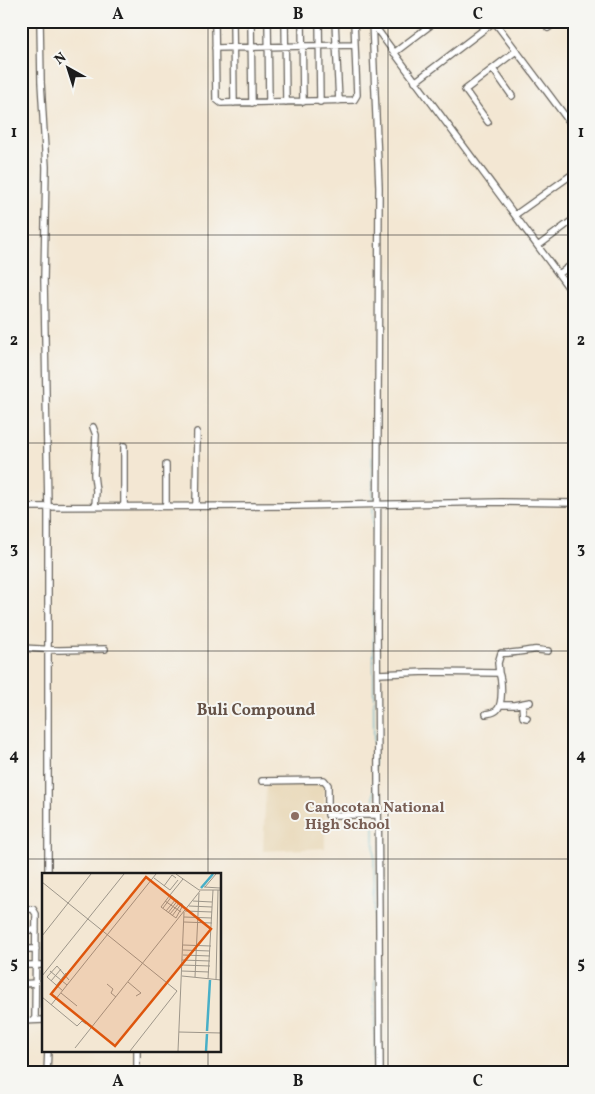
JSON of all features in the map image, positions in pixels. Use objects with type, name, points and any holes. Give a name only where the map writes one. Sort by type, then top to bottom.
[{"type":"street","points":[[40,21],[41,82],[46,167],[44,324],[48,507],[48,873]]},
{"type":"street","points":[[215,21],[216,101],[221,103],[351,101],[356,98],[354,21]]},
{"type":"street","points":[[233,21],[234,103]]},
{"type":"street","points":[[251,21],[252,103]]},
{"type":"street","points":[[268,21],[269,102]]},
{"type":"street","points":[[286,21],[286,102]]},
{"type":"street","points":[[302,21],[303,102]]},
{"type":"street","points":[[319,21],[320,102]]},
{"type":"street","points":[[335,21],[339,101]]},
{"type":"street","points":[[394,53],[436,21]]},
{"type":"street","points":[[415,82],[495,21],[574,128]]},
{"type":"street","points":[[548,28],[557,21]]},
{"type":"street","points":[[372,23],[574,295]]},
{"type":"street","points":[[372,23],[379,196],[377,505],[380,1073]]},
{"type":"street","points":[[216,48],[355,45]]},
{"type":"street","points":[[488,122],[465,90],[516,51]]},
{"type":"street","points":[[493,69],[512,96]]},
{"type":"street","points":[[515,215],[574,172]]},
{"type":"street","points":[[538,246],[574,219]]},
{"type":"street","points":[[559,274],[574,263]]},
{"type":"street","points":[[93,427],[96,435],[94,475],[96,491],[94,506]]},
{"type":"street","points":[[196,505],[197,432]]},
{"type":"street","points":[[124,446],[124,506]]},
{"type":"street","points":[[166,465],[166,506]]},
{"type":"street","points":[[21,507],[377,505],[501,502],[574,504]]},
{"type":"street","points":[[21,648],[59,650],[105,649]]},
{"type":"street","points":[[486,714],[495,712],[500,705],[502,679],[498,663],[501,652],[522,652],[535,649],[542,652],[548,651]]},
{"type":"street","points":[[378,674],[428,672],[499,673]]},
{"type":"street","points":[[500,705],[530,702]]},
{"type":"street","points":[[522,704],[523,717],[527,718]]},
{"type":"street","points":[[262,781],[324,780],[328,785],[328,815],[378,815]]},
{"type":"street","points":[[21,909],[36,912],[35,1020]]},
{"type":"street","points":[[21,930],[36,930]]},
{"type":"street","points":[[21,949],[36,949]]},
{"type":"street","points":[[21,965],[42,965]]},
{"type":"street","points":[[21,984],[35,983]]},
{"type":"street","points":[[21,1020],[42,1020]]},
{"type":"street","points":[[47,1073],[48,1052]]},
{"type":"street","points":[[137,1052],[137,1073]]},
{"type":"shaded area","name":"Canocotan National High School","points":[[324,782],[325,848],[263,851],[266,785]]},
{"type":"waterway","points":[[372,457],[373,502]]},
{"type":"waterway","points":[[373,507],[374,812]]},
{"type":"waterway","points":[[374,818],[375,1073]]},
{"type":"place","name":"Canocotan National High School","points":[[295,816]]},
{"type":"district","name":"Buli Compound","points":[[256,709]]}]
